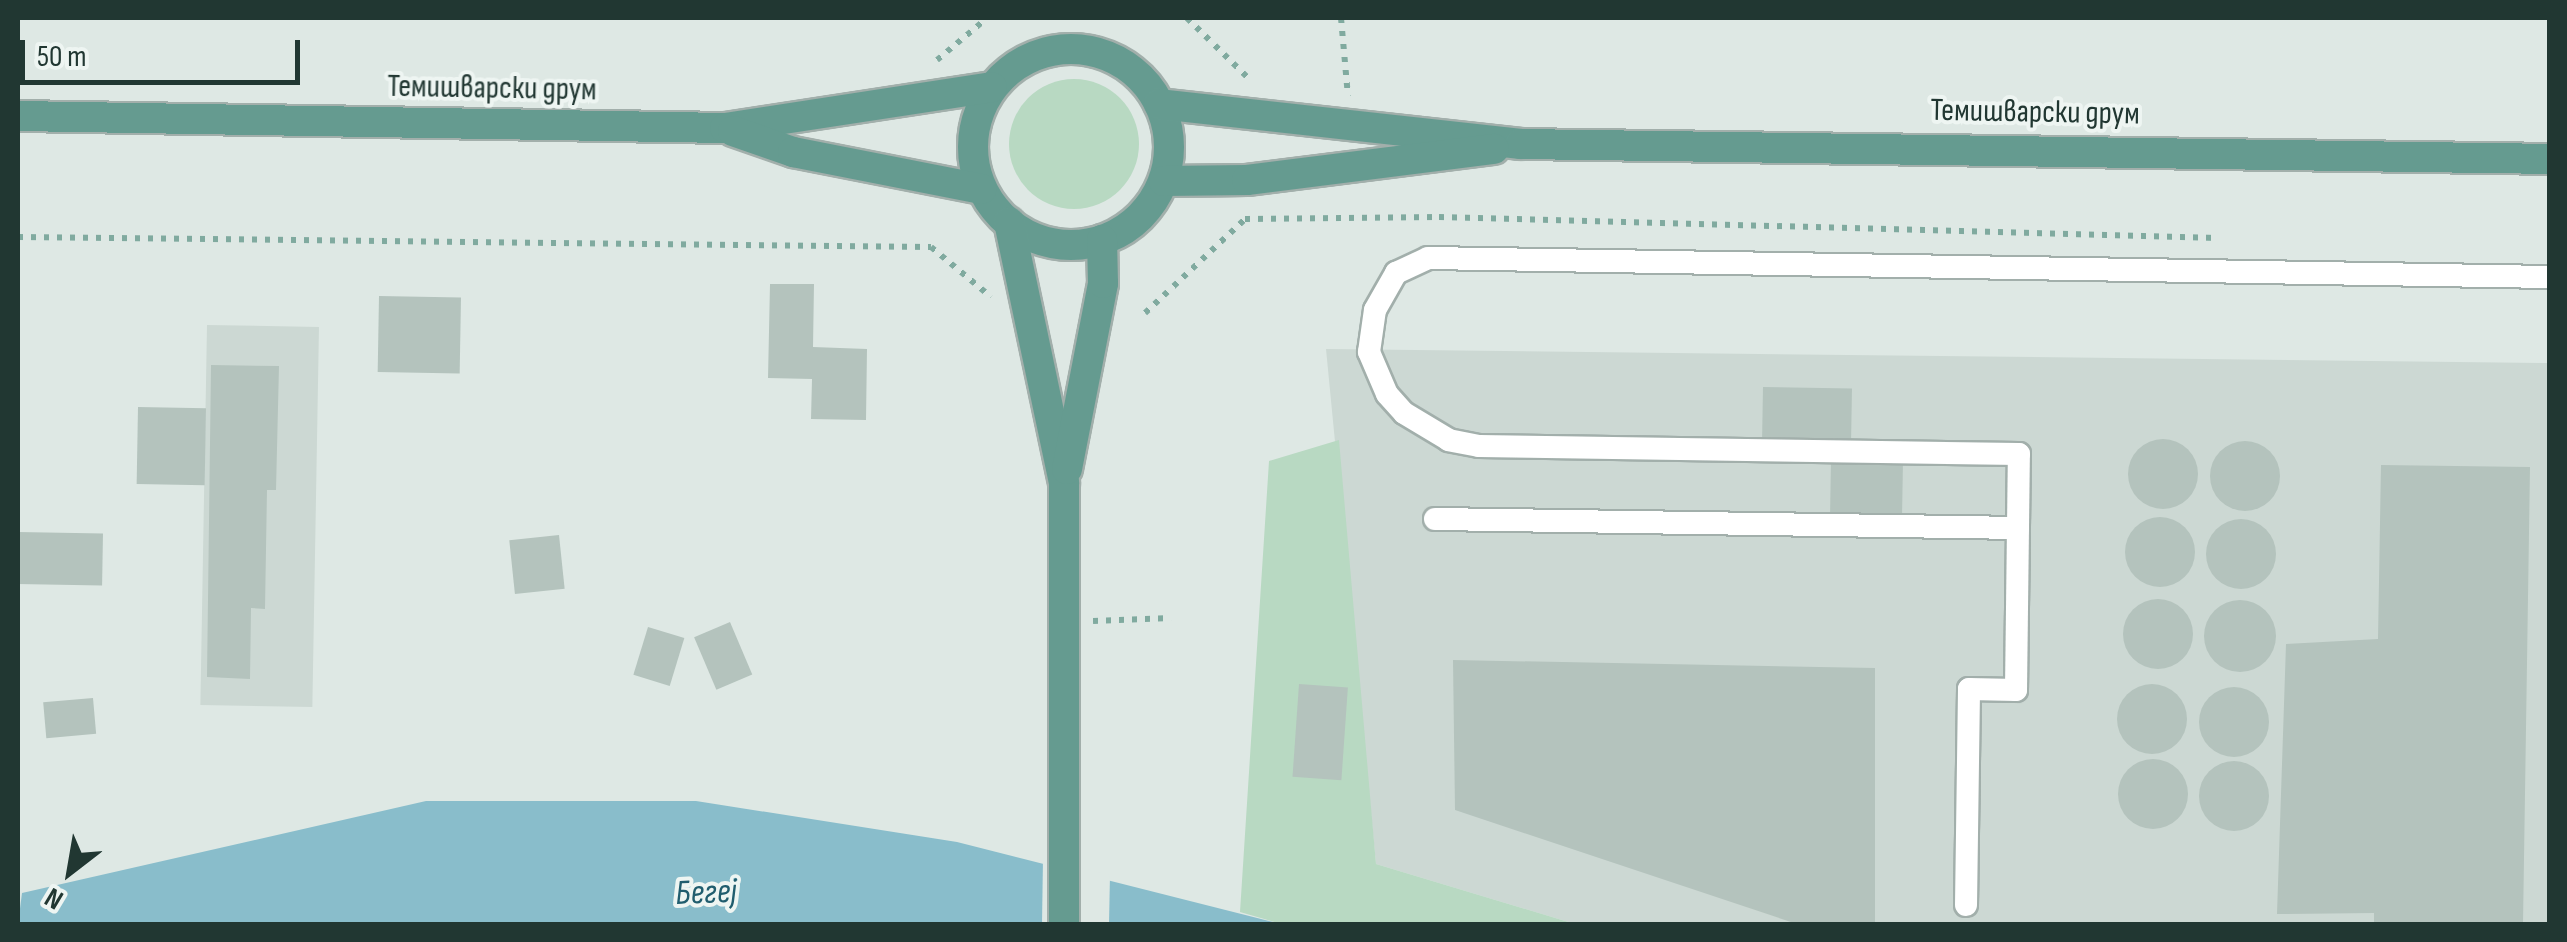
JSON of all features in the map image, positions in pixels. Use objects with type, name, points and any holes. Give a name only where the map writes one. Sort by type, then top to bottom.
[{"type":"main road","points":[[1059,49],[1098,52],[1133,70],[1159,104],[1168,129],[1164,181],[1128,227],[1102,240],[1070,245],[1037,239],[1009,222],[981,188],[973,134],[992,88],[1022,62],[1059,49]]},
{"type":"main road","name":"Темишварски друм","points":[[18,116],[725,128],[992,88]]},
{"type":"main road","name":"Темишварски друм","points":[[1159,104],[1520,144],[2550,159]]},
{"type":"main road","name":"Темишварски друм","points":[[725,128],[793,152],[981,188]]},
{"type":"main road","name":"Темишварски друм","points":[[1164,181],[1378,167],[1520,144]]},
{"type":"main road","points":[[1009,222],[1064,482],[1068,698],[1064,924]]},
{"type":"main road","points":[[1064,482],[1103,283],[1102,240]]},
{"type":"lane","points":[[1966,905],[1969,689],[2016,690],[2019,454],[1480,446],[1448,440],[1413,421],[1387,394],[1370,352],[1375,310],[1396,273],[1428,258],[2550,277]]},
{"type":"lane","points":[[1435,518],[2018,528]]},
{"type":"path","points":[[937,60],[987,18]]},
{"type":"path","points":[[1187,18],[1250,80]]},
{"type":"path","points":[[1341,18],[1351,124]]},
{"type":"path","points":[[1146,312],[1245,219],[1439,216],[2232,238]]},
{"type":"path","points":[[18,237],[931,247],[1000,304]]},
{"type":"path","points":[[1066,622],[1170,618]]},
{"type":"shaded area","points":[[207,325],[319,327],[312,707],[200,705]]},
{"type":"shaded area","points":[[1326,349],[2549,363],[2549,924],[1575,924],[1376,864]]},
{"type":"green space","points":[[1074,79],[1099,84],[1120,98],[1134,119],[1139,144],[1134,169],[1120,190],[1099,204],[1074,209],[1049,204],[1028,190],[1014,169],[1009,144],[1014,119],[1028,98],[1049,84]]},
{"type":"green space","points":[[1339,440],[1376,864],[1575,924],[1281,924],[1240,912],[1269,461]]},
{"type":"water","name":"Бегеј","points":[[426,801],[696,801],[957,842],[1281,924],[18,924],[22,893]]},
{"type":"pier","points":[[1043,858],[1110,875],[1109,924],[1042,924]]},
{"type":"building","points":[[770,284],[814,284],[813,347],[867,349],[866,420],[811,419],[812,379],[768,378]]},
{"type":"building","points":[[379,296],[461,297],[460,373],[378,372]]},
{"type":"building","points":[[211,365],[279,366],[276,490],[267,490],[265,609],[251,608],[250,679],[207,677]]},
{"type":"building","points":[[1763,387],[1852,389],[1851,443],[1762,441]]},
{"type":"building","points":[[138,407],[206,408],[205,485],[137,484]]},
{"type":"building","points":[[2163,439],[2177,441],[2188,449],[2196,460],[2196,488],[2188,499],[2177,507],[2163,509],[2149,507],[2138,499],[2130,488],[2128,474],[2130,460],[2138,449],[2149,441]]},
{"type":"building","points":[[2245,441],[2259,443],[2270,451],[2278,462],[2278,490],[2270,501],[2259,509],[2245,511],[2231,509],[2220,501],[2212,490],[2210,476],[2212,462],[2220,451],[2231,443]]},
{"type":"building","points":[[1831,460],[1903,461],[1902,516],[1830,515]]},
{"type":"building","points":[[2381,465],[2530,467],[2523,924],[2374,924],[2374,913],[2277,914],[2286,644],[2378,639]]},
{"type":"building","points":[[2160,517],[2174,519],[2185,527],[2193,538],[2193,566],[2185,577],[2174,585],[2160,587],[2146,585],[2135,577],[2127,566],[2125,552],[2127,538],[2135,527],[2146,519]]},
{"type":"building","points":[[2241,519],[2255,521],[2266,529],[2274,540],[2274,568],[2266,579],[2255,587],[2241,589],[2227,587],[2216,579],[2208,568],[2206,554],[2208,540],[2216,529],[2227,521]]},
{"type":"building","points":[[18,532],[103,533],[102,585],[18,584]]},
{"type":"building","points":[[559,535],[565,589],[515,594],[509,540]]},
{"type":"building","points":[[2158,599],[2172,601],[2183,609],[2191,620],[2191,648],[2183,659],[2172,667],[2158,669],[2144,667],[2133,659],[2125,648],[2123,634],[2125,620],[2133,609],[2144,601]]},
{"type":"building","points":[[2240,600],[2265,611],[2276,636],[2265,661],[2240,672],[2215,661],[2204,636],[2215,611]]},
{"type":"building","points":[[730,622],[752,674],[716,690],[694,637]]},
{"type":"building","points":[[648,627],[684,638],[670,686],[633,675]]},
{"type":"building","points":[[1453,660],[1875,668],[1875,924],[1797,924],[1455,810]]},
{"type":"building","points":[[1299,684],[1348,687],[1341,780],[1293,777]]},
{"type":"building","points":[[2152,684],[2166,686],[2177,694],[2185,705],[2185,733],[2177,744],[2166,752],[2152,754],[2138,752],[2127,744],[2119,733],[2117,719],[2119,705],[2127,694],[2138,686]]},
{"type":"building","points":[[2234,687],[2248,689],[2259,697],[2267,708],[2267,736],[2259,747],[2248,755],[2234,757],[2220,755],[2209,747],[2201,736],[2199,722],[2201,708],[2209,697],[2220,689]]},
{"type":"building","points":[[93,698],[96,734],[46,738],[43,702]]},
{"type":"building","points":[[2153,759],[2167,761],[2178,769],[2186,780],[2186,808],[2178,819],[2167,827],[2153,829],[2139,827],[2128,819],[2120,808],[2118,794],[2120,780],[2128,769],[2139,761]]},
{"type":"building","points":[[2234,761],[2248,763],[2259,771],[2267,782],[2267,810],[2259,821],[2248,829],[2234,831],[2220,829],[2209,821],[2201,810],[2199,796],[2201,782],[2209,771],[2220,763]]}]
